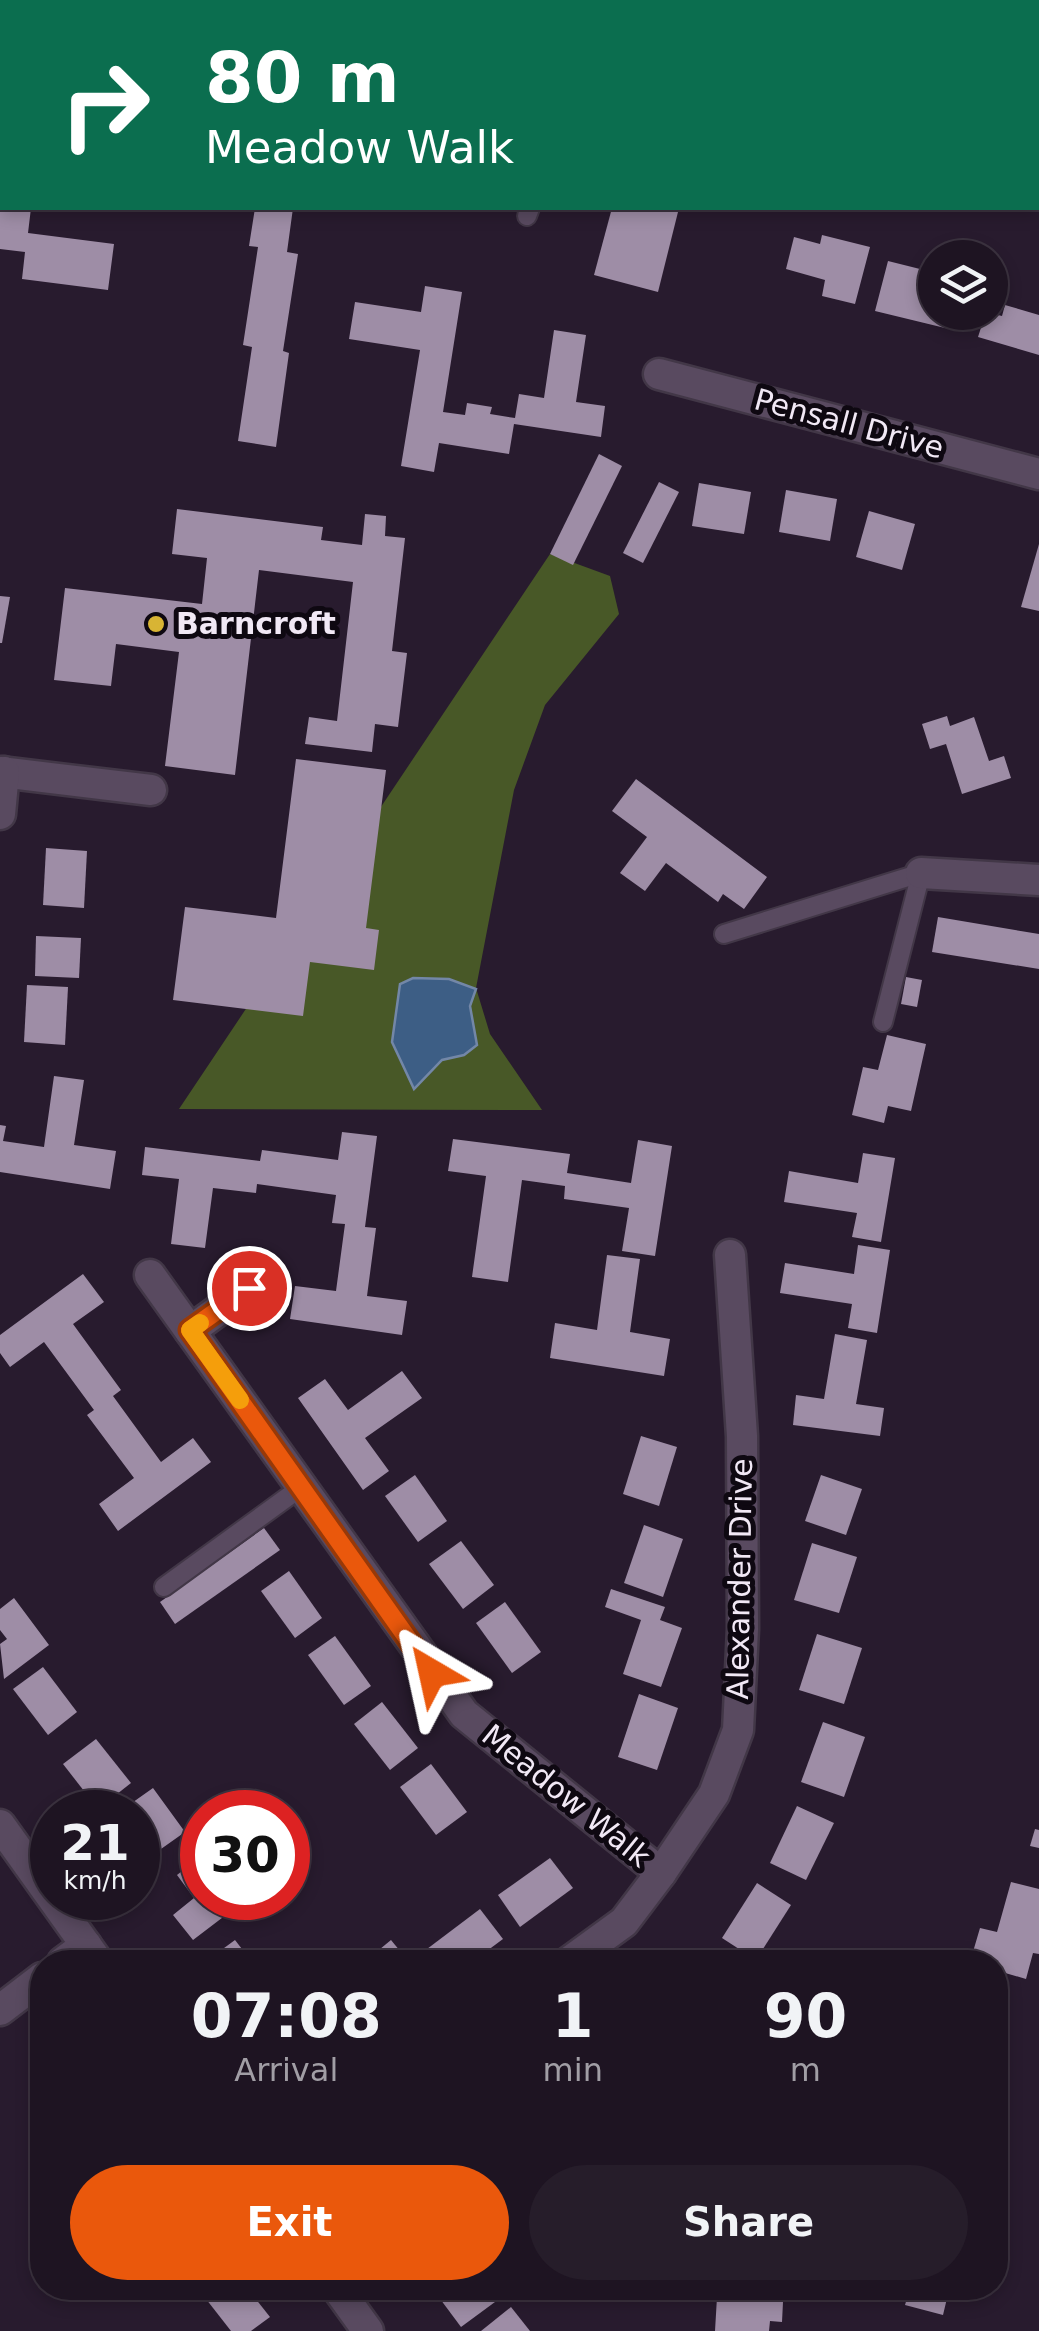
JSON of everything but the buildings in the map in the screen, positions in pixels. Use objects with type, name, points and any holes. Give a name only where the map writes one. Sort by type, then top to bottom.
[{"type":"street","name":"Pensall Drive","points":[[659,374],[1039,474]]},
{"type":"street","points":[[0,814],[2,772],[150,790]]},
{"type":"street","points":[[921,873],[1039,880]]},
{"type":"street","name":"Alexander Drive","points":[[586,1950],[624,1922],[661,1873],[714,1794],[738,1730],[743,1629],[742,1436],[730,1255]]},
{"type":"street","name":"Meadow Walk","points":[[150,1275],[464,1714],[661,1873]]},
{"type":"street","points":[[190,1330],[249,1288]]},
{"type":"street","points":[[0,1826],[78,1950]]},
{"type":"street","points":[[0,2010],[30,1987]]},
{"type":"street","points":[[346,2300],[368,2331]]},
{"type":"lane","points":[[724,934],[921,873]]},
{"type":"lane","points":[[883,1022],[921,873]]},
{"type":"lane","points":[[164,1587],[300,1488]]},
{"type":"green space","points":[[550,554],[610,576],[619,614],[545,705],[514,790],[476,988],[490,1034],[542,1110],[179,1109]]},
{"type":"water","points":[[413,978],[449,979],[476,989],[470,1006],[477,1045],[464,1055],[442,1060],[414,1089],[392,1042],[400,984]]},
{"type":"slow traffic","points":[[200,1323],[190,1330],[240,1400]]},
{"type":"place","name":"Barncroft","points":[[156,624]]},
{"type":"route","points":[[249,1288],[190,1330],[432,1673]]}]
